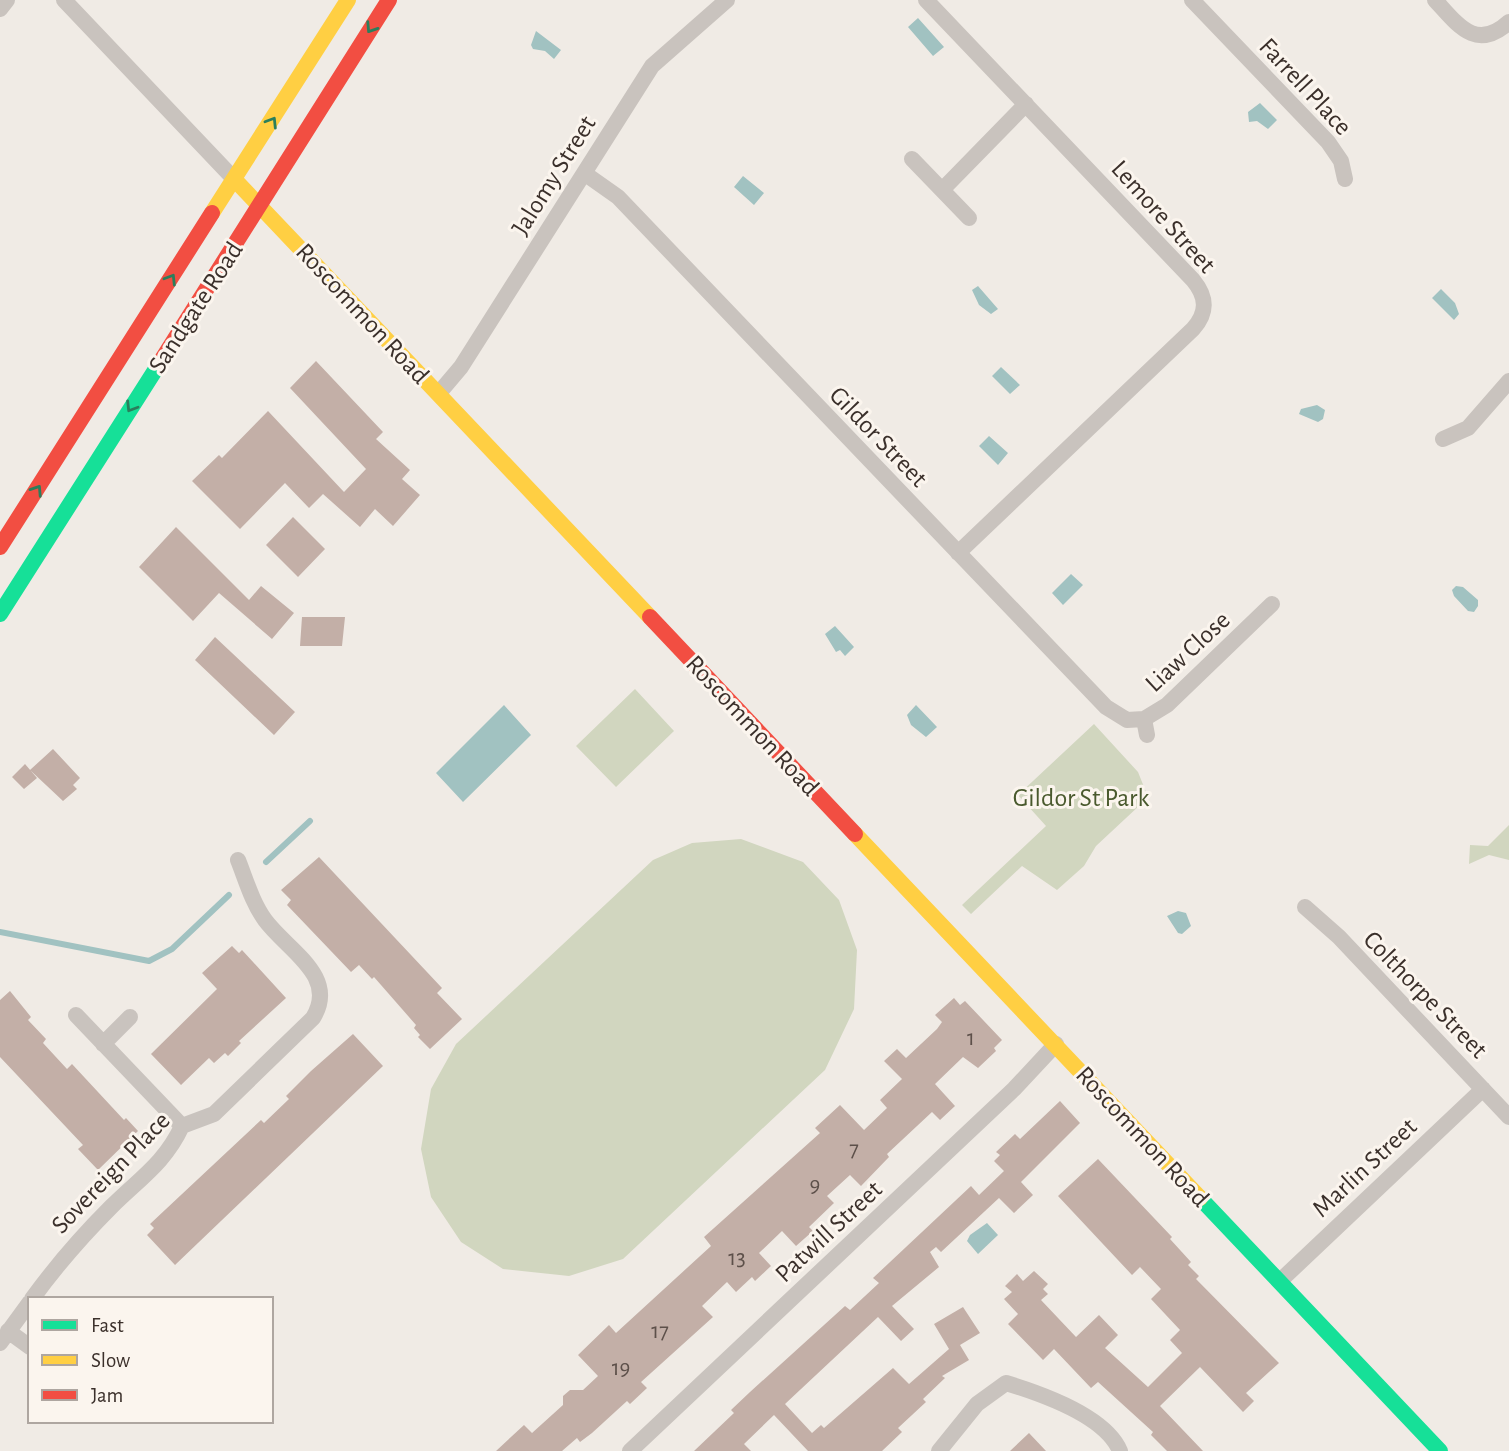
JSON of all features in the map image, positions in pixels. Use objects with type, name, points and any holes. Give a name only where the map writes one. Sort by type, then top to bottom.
[{"type":"main road","name":"Sandgate Road","points":[[0,547],[348,0]]},
{"type":"main road","name":"Sandgate Road","points":[[0,614],[389,0]]},
{"type":"main road","name":"Roscommon Road","points":[[235,180],[1440,1451]]},
{"type":"street","points":[[0,9],[6,0]]},
{"type":"street","name":"Roscommon Road","points":[[64,0],[235,180]]},
{"type":"street","name":"Jalomy Street","points":[[439,393],[461,367],[652,66],[727,0]]},
{"type":"street","name":"Lemore Street","points":[[926,0],[1193,279],[1202,292],[1204,312],[1192,329],[958,553]]},
{"type":"street","name":"Farrell Place","points":[[1192,0],[1335,151],[1346,179]]},
{"type":"street","points":[[1435,0],[1473,34],[1491,35],[1509,22]]},
{"type":"street","points":[[942,190],[1026,104]]},
{"type":"street","points":[[912,159],[969,218]]},
{"type":"street","name":"Gildor Street","points":[[584,173],[618,197],[1111,712],[1145,727]]},
{"type":"street","points":[[1443,439],[1468,428],[1509,381]]},
{"type":"street","name":"Liaw Close","points":[[1145,727],[1272,604]]},
{"type":"street","name":"Sovereign Place","points":[[33,1297],[59,1261],[111,1207],[163,1160],[182,1125],[214,1114],[313,1018],[322,998],[313,972],[266,921],[257,907],[238,860]]},
{"type":"street","name":"Colthorpe Street","points":[[1305,907],[1339,937],[1509,1116]]},
{"type":"street","points":[[76,1015],[182,1125]]},
{"type":"street","points":[[103,1044],[130,1017]]},
{"type":"street","name":"Patwill Street","points":[[630,1451],[1004,1098],[1056,1044]]},
{"type":"street","name":"Marlin Street","points":[[1280,1281],[1483,1089]]},
{"type":"street","name":"Sovereign Place","points":[[4,1337],[28,1304]]},
{"type":"street","points":[[4,1337],[28,1346]]},
{"type":"street","points":[[939,1451],[977,1404],[1006,1383],[1046,1395],[1090,1419],[1120,1451]]},
{"type":"green space","points":[[635,689],[674,731],[616,787],[576,746]]},
{"type":"green space","name":"Gildor St Park","points":[[1094,724],[1138,772],[1146,792],[1140,805],[1096,846],[1084,866],[1057,890],[1022,866],[971,914],[962,905],[1046,826],[1018,795]]},
{"type":"green space","points":[[1509,825],[1509,860],[1489,855],[1469,864],[1470,845],[1488,846]]},
{"type":"green space","points":[[741,839],[803,862],[839,900],[857,950],[854,1009],[825,1070],[623,1259],[569,1276],[503,1269],[461,1242],[431,1197],[421,1149],[431,1089],[456,1044],[653,860],[692,843]]},
{"type":"water","points":[[918,18],[944,47],[933,56],[908,27]]},
{"type":"water","points":[[536,31],[561,50],[554,59],[545,51],[533,49],[531,45]]},
{"type":"water","points":[[1260,103],[1277,120],[1268,129],[1257,121],[1249,122],[1248,112]]},
{"type":"water","points":[[743,176],[764,193],[754,205],[734,187]]},
{"type":"water","points":[[978,286],[998,309],[991,314],[979,305],[972,290]]},
{"type":"water","points":[[1441,289],[1455,303],[1459,314],[1454,320],[1432,298]]},
{"type":"water","points":[[1001,367],[1020,385],[1010,394],[992,376]]},
{"type":"water","points":[[1317,405],[1325,410],[1323,419],[1318,422],[1299,414],[1301,409]]},
{"type":"water","points":[[989,436],[1008,453],[998,465],[979,446]]},
{"type":"water","points":[[1071,574],[1083,585],[1063,605],[1052,593]]},
{"type":"water","points":[[1456,586],[1463,587],[1478,600],[1474,612],[1468,611],[1454,596],[1452,590]]},
{"type":"water","points":[[835,626],[854,647],[845,656],[840,650],[836,652],[825,634]]},
{"type":"water","points":[[504,705],[531,735],[463,802],[436,773]]},
{"type":"water","points":[[916,705],[937,727],[926,737],[911,725],[907,715]]},
{"type":"water","points":[[1178,911],[1186,913],[1191,926],[1182,934],[1178,933],[1167,916]]},
{"type":"water","points":[[987,1223],[998,1235],[978,1254],[967,1241],[970,1235]]},
{"type":"building","points":[[316,361],[383,432],[376,439],[410,470],[402,479],[420,495],[393,526],[375,509],[360,527],[323,494],[309,508],[285,483],[240,529],[192,481],[219,455],[222,458],[268,411],[344,492],[366,469],[290,388]]},
{"type":"building","points":[[293,517],[325,549],[298,577],[266,545]]},
{"type":"building","points":[[176,527],[249,600],[261,586],[294,613],[272,639],[219,593],[193,621],[139,567]]},
{"type":"building","points":[[302,617],[345,617],[342,646],[300,646]]},
{"type":"building","points":[[215,637],[295,712],[274,735],[195,660]]},
{"type":"building","points":[[53,749],[80,778],[73,785],[77,789],[63,801],[30,770]]},
{"type":"building","points":[[25,764],[37,778],[24,789],[12,777]]},
{"type":"building","points":[[319,857],[442,988],[437,993],[462,1019],[430,1049],[418,1037],[420,1035],[414,1028],[416,1025],[374,977],[372,979],[359,965],[351,972],[287,905],[291,900],[281,890]]},
{"type":"building","points":[[232,946],[239,953],[242,950],[286,998],[239,1041],[241,1043],[228,1056],[225,1053],[214,1063],[209,1058],[181,1085],[151,1054],[217,989],[202,973]]},
{"type":"building","points":[[10,991],[31,1017],[28,1020],[46,1039],[43,1043],[67,1069],[72,1064],[124,1120],[126,1118],[138,1131],[98,1170],[78,1149],[83,1145],[0,1057],[0,1000]]},
{"type":"building","points":[[954,998],[960,1005],[965,1001],[1002,1040],[994,1048],[996,1051],[978,1068],[963,1057],[935,1084],[955,1106],[940,1120],[932,1112],[887,1154],[889,1157],[861,1186],[850,1175],[827,1196],[834,1203],[809,1227],[813,1231],[796,1246],[782,1231],[759,1253],[771,1266],[755,1281],[752,1277],[736,1292],[727,1282],[702,1306],[713,1317],[641,1382],[647,1388],[630,1404],[627,1401],[592,1433],[580,1442],[577,1438],[562,1451],[496,1451],[524,1425],[532,1433],[563,1405],[563,1396],[570,1390],[583,1390],[598,1376],[578,1355],[609,1325],[616,1333],[711,1246],[704,1237],[820,1133],[815,1128],[840,1105],[864,1130],[887,1108],[880,1100],[902,1079],[884,1061],[897,1049],[906,1058],[937,1029],[942,1022],[935,1015]]},
{"type":"building","points":[[353,1034],[383,1066],[175,1265],[147,1235],[154,1228],[150,1224],[261,1120],[264,1123],[289,1099],[286,1096],[311,1071]]},
{"type":"building","points":[[1060,1101],[1080,1123],[1021,1182],[1033,1195],[1014,1213],[999,1198],[941,1252],[936,1247],[930,1252],[939,1267],[892,1306],[914,1329],[901,1341],[878,1317],[785,1404],[812,1433],[821,1425],[824,1428],[893,1368],[909,1384],[949,1349],[934,1324],[963,1307],[980,1333],[960,1345],[969,1360],[942,1376],[945,1378],[923,1399],[926,1402],[898,1428],[902,1432],[882,1451],[808,1451],[774,1415],[744,1444],[751,1451],[694,1451],[734,1413],[731,1410],[750,1392],[845,1306],[850,1310],[879,1283],[873,1278],[971,1186],[979,1195],[1004,1171],[994,1161],[1000,1155],[996,1152],[1015,1134],[1020,1139]]},
{"type":"building","points":[[1098,1159],[1172,1237],[1170,1239],[1191,1262],[1188,1265],[1199,1276],[1196,1279],[1279,1363],[1246,1393],[1254,1401],[1243,1412],[1200,1367],[1160,1406],[1203,1451],[1167,1451],[1151,1435],[1153,1432],[1098,1382],[1091,1388],[1054,1349],[1043,1360],[1008,1324],[1018,1314],[1004,1299],[1012,1292],[1005,1286],[1017,1274],[1023,1281],[1034,1271],[1048,1284],[1043,1289],[1048,1294],[1041,1300],[1076,1337],[1099,1315],[1118,1335],[1105,1348],[1148,1387],[1182,1353],[1170,1340],[1180,1330],[1151,1299],[1161,1289],[1140,1267],[1132,1275],[1058,1196]]},
{"type":"building","points":[[1029,1433],[1046,1451],[1010,1451]]},
{"type":"waterway","points":[[266,862],[310,821]]},
{"type":"waterway","points":[[0,932],[149,961],[172,949],[229,895]]},
{"type":"traffic: fast","points":[[0,614],[161,361]]},
{"type":"traffic: fast","points":[[1200,1198],[1440,1451]]},
{"type":"traffic: slow","points":[[212,213],[348,0]]},
{"type":"traffic: slow","points":[[235,180],[650,617]]},
{"type":"traffic: slow","points":[[855,834],[1200,1198]]},
{"type":"traffic: jam","points":[[161,361],[389,0]]},
{"type":"traffic: jam","points":[[0,547],[212,213]]},
{"type":"traffic: jam","points":[[650,617],[855,834]]}]
